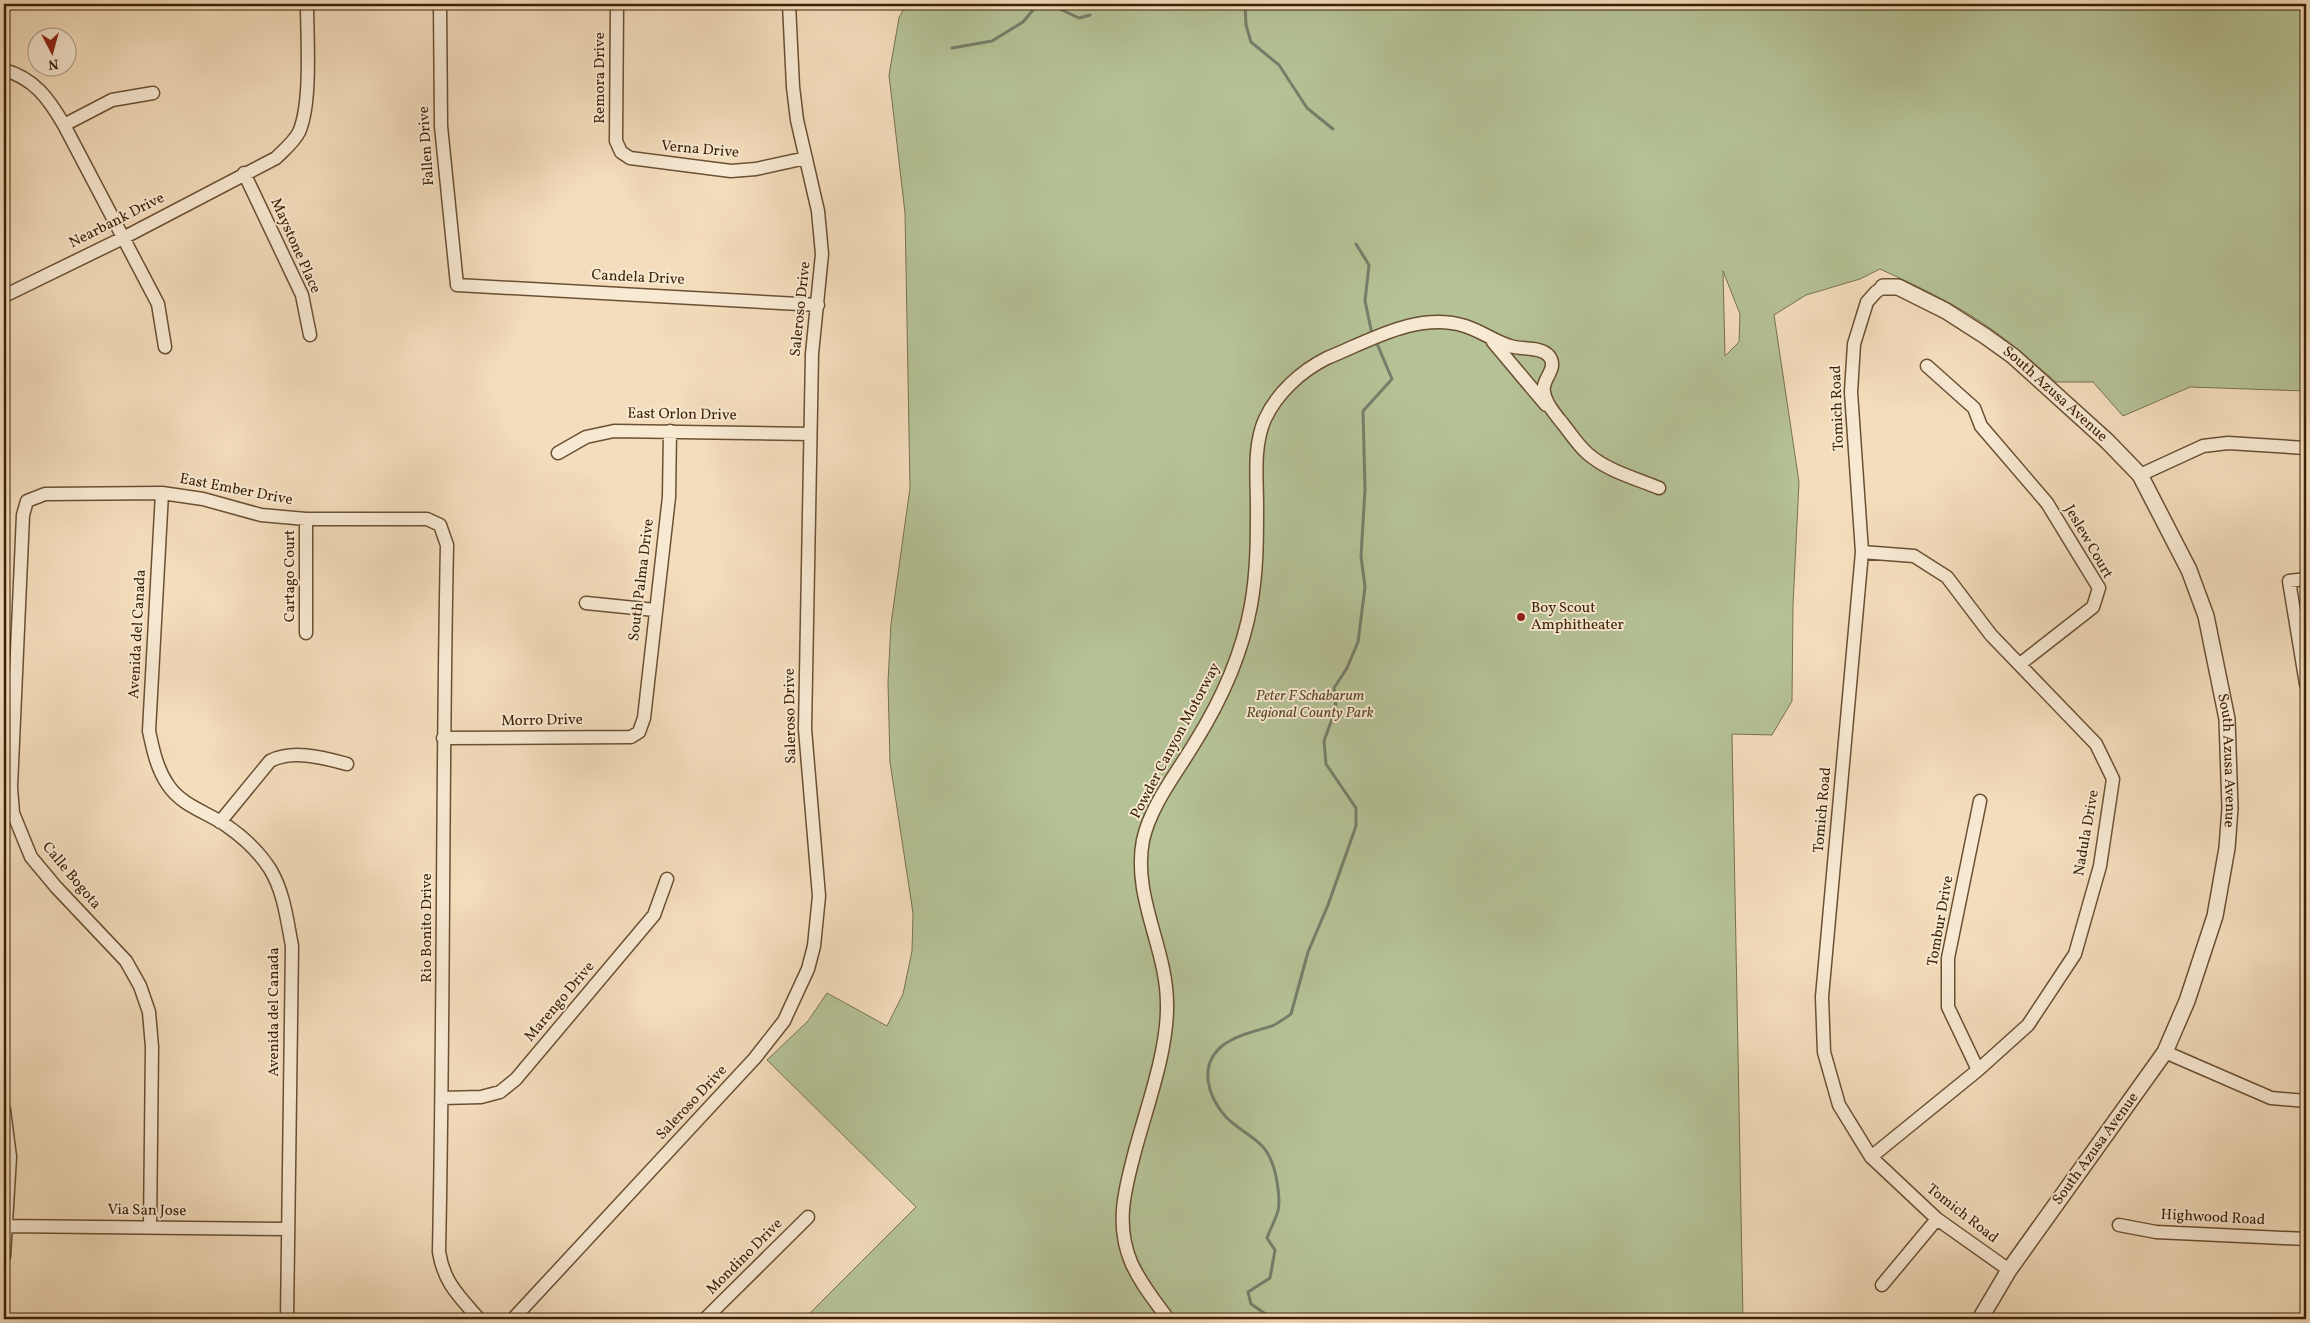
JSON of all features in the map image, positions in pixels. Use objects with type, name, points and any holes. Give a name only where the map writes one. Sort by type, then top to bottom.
[{"type":"street","name":"Nearbank Drive","points":[[4,296],[123,238],[244,173],[276,158],[298,134],[303,120],[306,103],[307,4]]},
{"type":"street","name":"Fallen Drive","points":[[440,4],[441,126],[457,285]]},
{"type":"street","name":"Remora Drive","points":[[617,4],[616,141],[622,152]]},
{"type":"street","name":"Saleroso Drive","points":[[513,1319],[756,1058],[784,1021],[808,969],[814,946],[819,896],[805,729],[812,354],[822,262],[822,230],[797,120],[793,87],[789,4]]},
{"type":"street","points":[[4,70],[31,81],[50,102],[64,125],[158,304],[165,347]]},
{"type":"street","points":[[64,125],[112,100],[153,93]]},
{"type":"street","name":"Verna Drive","points":[[622,152],[630,158],[731,171],[756,169],[806,158]]},
{"type":"street","name":"Maystone Place","points":[[244,173],[302,296],[310,335]]},
{"type":"street","name":"Candela Drive","points":[[457,285],[818,304]]},
{"type":"street","name":"South Azusa Avenue","points":[[1883,287],[1898,288],[1906,291],[1946,311],[2013,356],[2107,441],[2140,475],[2189,570],[2206,616],[2227,719],[2230,763],[2227,848],[2215,916],[2187,1001],[2165,1052],[2009,1270],[1980,1319]]},
{"type":"street","name":"Tomich Road","points":[[1883,287],[1867,302],[1854,344],[1851,392],[1862,552],[1822,998],[1824,1052],[1839,1105],[1871,1157],[1937,1219],[2009,1270]]},
{"type":"street","name":"Powder Canyon Motorway","points":[[1168,1319],[1131,1263],[1122,1222],[1123,1196],[1162,1049],[1167,1021],[1165,974],[1142,886],[1143,842],[1154,811],[1220,699],[1245,632],[1256,572],[1257,458],[1265,419],[1281,394],[1303,373],[1327,358],[1411,324],[1448,322],[1470,328],[1510,346],[1542,351],[1550,357],[1551,371],[1543,390],[1550,408]]},
{"type":"street","points":[[1489,336],[1586,452],[1612,469],[1659,488]]},
{"type":"street","name":"Jeslew Court","points":[[1927,366],[1974,408],[1981,426],[2047,503],[2099,588],[2093,607],[2020,664]]},
{"type":"street","name":"East Orlon Drive","points":[[558,452],[586,437],[614,431],[810,434]]},
{"type":"street","name":"South Palma Drive","points":[[639,732],[644,718],[668,497],[670,431]]},
{"type":"street","points":[[2140,475],[2203,446],[2228,443],[2306,448]]},
{"type":"street","name":"East Ember Drive","points":[[27,501],[45,494],[162,493],[203,499],[261,515],[306,519],[427,519],[440,525]]},
{"type":"street","name":"Avenida del Canada","points":[[162,493],[149,731],[155,759],[168,785],[186,804],[220,822],[252,847],[270,870],[284,900],[290,937],[287,1319]]},
{"type":"street","name":"Calle Bogota","points":[[27,501],[23,515],[11,777],[13,813],[31,858],[56,888],[126,961],[140,986],[149,1012],[152,1047],[150,1227]]},
{"type":"street","name":"Cartago Court","points":[[306,519],[306,634]]},
{"type":"street","name":"Rio Bonito Drive","points":[[440,525],[447,545],[443,738],[442,1098],[439,1252],[441,1266],[448,1284],[479,1319]]},
{"type":"street","name":"Nadula Drive","points":[[1862,552],[1914,556],[1947,577],[1991,635],[2096,744],[2114,779],[2100,866],[2075,954],[2028,1025],[1978,1070],[1871,1157]]},
{"type":"street","points":[[2306,579],[2289,581],[2306,684]]},
{"type":"street","points":[[586,602],[655,610]]},
{"type":"street","name":"Morro Drive","points":[[443,738],[631,737],[639,732]]},
{"type":"street","points":[[220,822],[270,761],[278,757],[320,756],[347,764]]},
{"type":"street","name":"Tombur Drive","points":[[1978,1070],[1948,1007],[1948,958],[1980,801]]},
{"type":"street","name":"Marengo Drive","points":[[442,1098],[481,1097],[500,1092],[516,1079],[654,916],[667,879]]},
{"type":"street","points":[[2165,1052],[2271,1098],[2306,1100]]},
{"type":"street","points":[[4,1110],[10,1157],[4,1256]]},
{"type":"street","name":"Mondino Drive","points":[[705,1319],[808,1217]]},
{"type":"street","points":[[1882,1284],[1937,1219]]},
{"type":"street","name":"Highwood Road","points":[[2119,1225],[2156,1232],[2306,1239]]},
{"type":"street","name":"Via San Jose","points":[[6,1226],[288,1229]]},
{"type":"green space","name":"Peter F Schabarum Regional County Park","points":[[906,4],[2306,4],[2306,391],[2190,387],[2123,416],[2093,382],[2056,382],[1986,325],[1940,298],[1880,269],[1860,279],[1806,295],[1774,315],[1799,482],[1793,605],[1792,701],[1772,735],[1732,734],[1743,1319],[804,1319],[916,1207],[767,1060],[808,1021],[827,993],[887,1026],[903,994],[912,951],[913,913],[890,762],[888,682],[891,624],[910,488],[905,213],[889,75],[899,18]],"holes":[[[1723,271],[1740,314],[1739,342],[1725,356]]]},
{"type":"waterway","points":[[952,48],[992,41],[1023,22],[1038,4]]},
{"type":"waterway","points":[[1049,4],[1079,18],[1090,15]]},
{"type":"waterway","points":[[1245,4],[1246,25],[1251,42],[1279,65],[1307,108],[1333,129]]},
{"type":"waterway","points":[[1356,244],[1369,265],[1365,301],[1372,334]]},
{"type":"waterway","points":[[1273,1319],[1251,1304],[1248,1292],[1270,1278],[1275,1250],[1267,1238],[1277,1214],[1279,1201],[1274,1170],[1270,1158],[1262,1146],[1231,1122],[1220,1109],[1210,1091],[1208,1072],[1210,1063],[1222,1046],[1240,1036],[1272,1026],[1291,1014],[1308,952],[1328,905],[1356,826],[1356,808],[1326,764],[1324,741],[1336,708],[1334,688],[1347,668],[1358,642],[1365,587],[1361,556],[1365,489],[1363,411],[1392,379],[1375,339]]},
{"type":"place","name":"Boy Scout Amphitheater","points":[[1521,617]]}]
